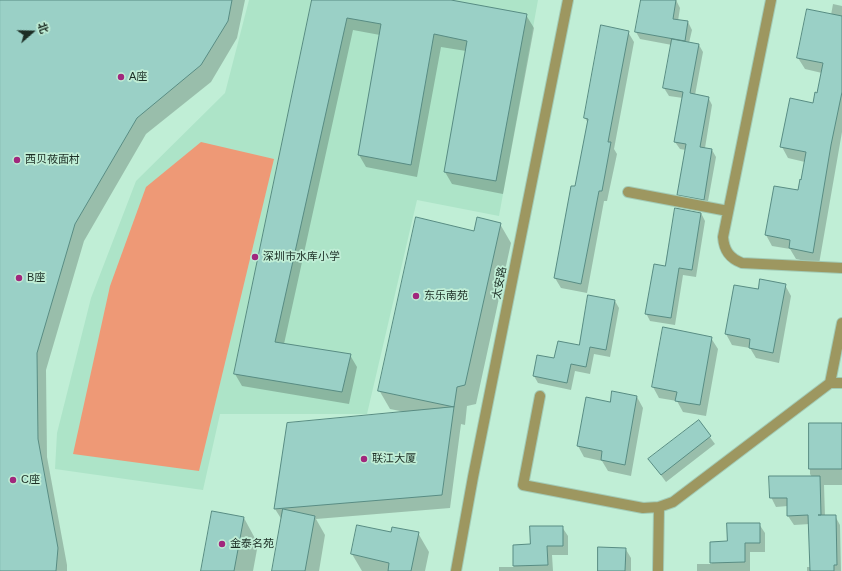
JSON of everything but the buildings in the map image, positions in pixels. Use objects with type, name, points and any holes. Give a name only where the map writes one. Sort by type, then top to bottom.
[{"type":"street","name":"太安路","points":[[456,571],[474,469],[568,0]]},
{"type":"street","points":[[771,0],[723,237],[724,246],[728,254],[734,260],[742,263],[842,268]]},
{"type":"street","points":[[628,192],[728,211]]},
{"type":"street","points":[[830,383],[842,324]]},
{"type":"street","points":[[540,396],[523,485],[643,508],[659,508],[673,502],[830,383],[842,383]]},
{"type":"street","points":[[658,571],[659,508]]},
{"type":"shaded area","name":"深圳市水库小学","points":[[249,0],[538,0],[499,216],[417,200],[367,414],[220,414],[203,490],[55,469],[57,433],[91,298],[136,181],[225,93]]},
{"type":"shaded area","points":[[201,142],[274,159],[199,471],[73,454],[110,286],[146,187]]},
{"type":"place","name":"A座","points":[[121,77]]},
{"type":"place","name":"西贝莜面村","points":[[17,160]]},
{"type":"place","name":"深圳市水库小学","points":[[255,257]]},
{"type":"place","name":"B座","points":[[19,278]]},
{"type":"place","name":"东乐南苑","points":[[416,296]]},
{"type":"place","name":"联江大厦","points":[[364,459]]},
{"type":"place","name":"C座","points":[[13,480]]},
{"type":"place","name":"金泰名苑","points":[[222,544]]}]
